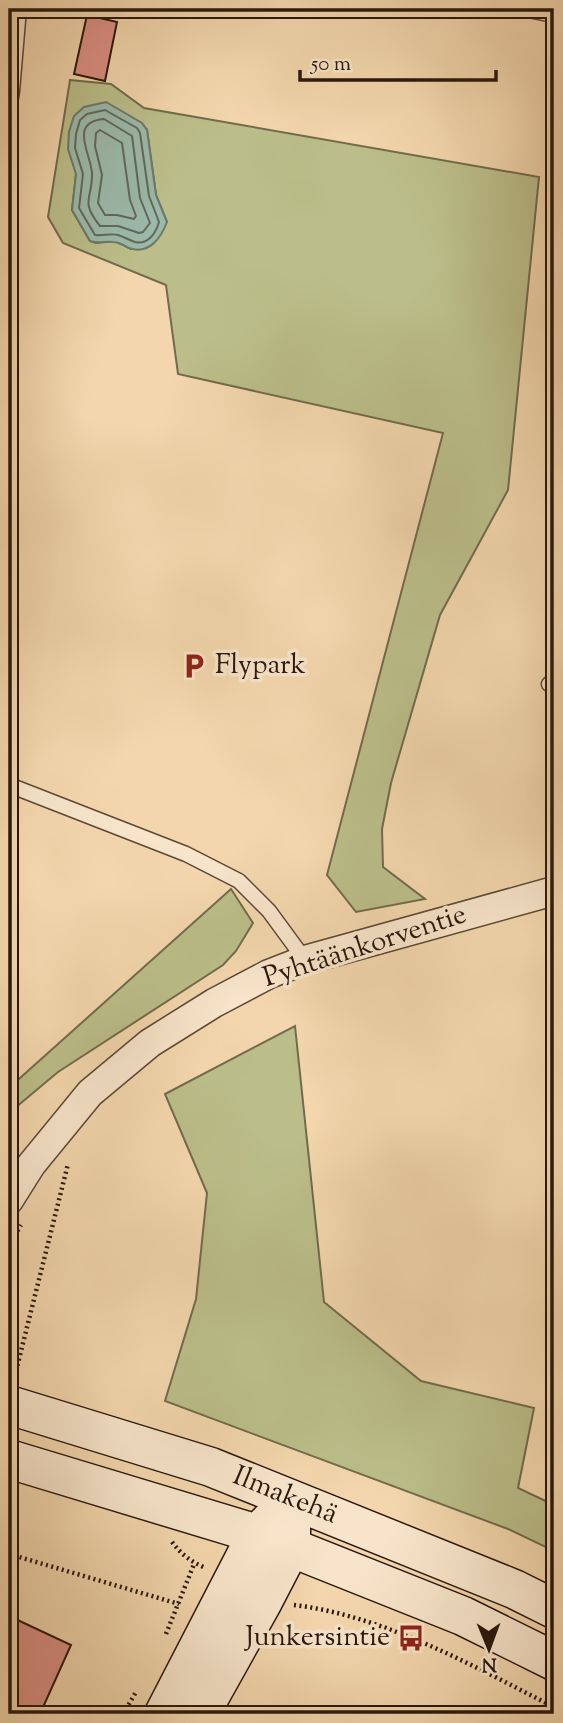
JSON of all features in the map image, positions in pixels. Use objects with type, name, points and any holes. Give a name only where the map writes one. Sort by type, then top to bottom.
[{"type":"main road","name":"Ilmakehä","points":[[13,1388],[514,1589],[554,1609]]},
{"type":"main road","name":"Ilmakehä","points":[[9,1459],[274,1541],[463,1616],[554,1661]]},
{"type":"main road","points":[[164,1714],[274,1541],[292,1500]]},
{"type":"main road","points":[[200,1714],[262,1603],[274,1541]]},
{"type":"street","name":"Pyhtäänkorventie","points":[[18,1207],[31,1165],[90,1093],[150,1043],[214,1003],[270,974],[305,961],[554,891]]},
{"type":"lane","points":[[9,109],[19,9]]},
{"type":"lane","points":[[524,9],[554,16]]},
{"type":"lane","points":[[9,785],[186,854],[239,881],[269,911],[305,961]]},
{"type":"path","points":[[13,1388],[71,1153],[63,1163]]},
{"type":"path","points":[[9,1245],[18,1207]]},
{"type":"path","points":[[9,1555],[179,1604]]},
{"type":"path","points":[[164,1640],[194,1564]]},
{"type":"path","points":[[123,1714],[141,1684]]},
{"type":"green space","points":[[70,80],[111,84],[144,108],[539,177],[508,490],[440,615],[391,783],[382,829],[383,867],[425,899],[356,912],[327,875],[443,433],[178,374],[166,285],[63,243],[48,217]],"holes":[[[147,130],[156,195],[167,222],[131,249],[115,241],[90,241],[72,210],[76,174]]]},
{"type":"green space","points":[[231,889],[253,923],[236,951],[223,965],[58,1072],[9,1113],[10,1087]]},
{"type":"green space","points":[[295,1026],[324,1302],[421,1381],[534,1408],[518,1488],[554,1505],[554,1551],[508,1529],[165,1401],[196,1299],[207,1193],[165,1094]]},
{"type":"water","points":[[106,102],[142,123],[147,130],[156,195],[167,222],[158,239],[143,249],[136,250],[115,242],[90,241],[72,210],[76,174],[68,149],[74,116],[84,107]]},
{"type":"building","points":[[87,15],[117,22],[105,81],[74,74]]},
{"type":"building","points":[[9,1616],[71,1645],[40,1714],[9,1714]]},
{"type":"place","name":"Flypark","points":[[194,666]]},
{"type":"place","name":"Junkersintie","points":[[411,1638]]}]
